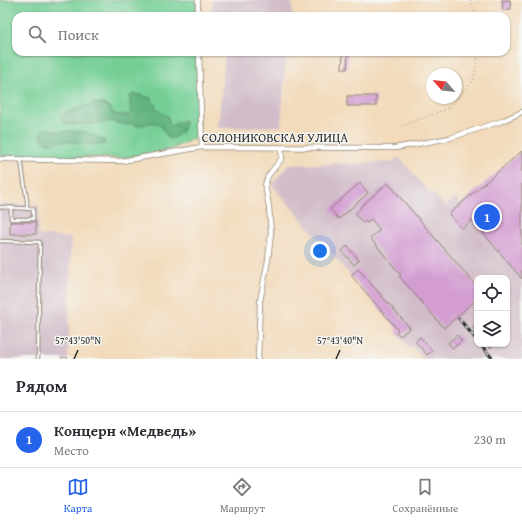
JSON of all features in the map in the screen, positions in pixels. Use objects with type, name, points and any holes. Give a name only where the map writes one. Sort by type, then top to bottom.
[{"type":"street","points":[[198,0],[198,12]]},
{"type":"street","points":[[200,56],[202,147]]},
{"type":"street","name":"СОЛОНИКОВСКАЯ УЛИЦА","points":[[0,159],[122,161],[202,147],[395,148],[450,138],[502,121],[522,112]]},
{"type":"street","points":[[258,359],[260,301],[268,260],[271,232],[265,185],[268,176],[282,158],[281,148]]},
{"type":"lane","points":[[20,159],[27,208]]},
{"type":"lane","points":[[0,208],[11,208],[27,208],[33,209],[33,219],[11,219],[11,208]]},
{"type":"lane","points":[[0,240],[40,242],[38,359]]},
{"type":"path","points":[[470,0],[474,12]]},
{"type":"path","points":[[402,126],[449,108],[472,82],[478,56]]},
{"type":"shaded area","points":[[212,0],[292,0],[292,12],[212,12]]},
{"type":"shaded area","points":[[225,56],[286,56],[281,126],[218,128]]},
{"type":"shaded area","points":[[522,151],[522,359],[423,359],[413,347],[409,347],[396,332],[398,330],[272,185],[288,165],[393,162],[399,157],[430,194],[432,192],[445,206],[455,197],[461,204]]},
{"type":"shaded area","points":[[0,204],[39,205],[38,235],[71,238],[68,359],[0,359]]},
{"type":"green space","points":[[0,0],[196,0],[196,12],[12,12],[12,56],[196,56],[199,126],[197,137],[169,150],[122,158],[0,156]]},
{"type":"green space","points":[[134,94],[151,98],[159,111],[168,116],[171,126],[184,120],[183,130],[170,139],[161,126],[155,123],[136,125],[131,123],[126,125],[110,121],[90,124],[68,124],[62,122],[61,117],[65,113],[96,103],[109,107],[113,113],[118,115],[129,115],[132,111],[130,96]]},
{"type":"green space","points":[[46,128],[60,132],[86,132],[104,140],[105,143],[92,144],[67,141],[48,143],[42,139],[41,133]]},
{"type":"building","points":[[502,0],[510,0],[511,9],[503,10]]},
{"type":"building","points":[[343,56],[348,56],[347,69],[342,69]]},
{"type":"building","points":[[347,96],[376,96],[376,106],[347,106]]},
{"type":"building","points":[[522,151],[522,279],[472,220],[462,229],[449,214]]},
{"type":"building","points":[[360,183],[368,193],[339,219],[330,209]]},
{"type":"building","points":[[388,183],[474,283],[474,302],[444,328],[399,276],[401,275],[370,238],[380,230],[371,219],[367,223],[365,221],[363,223],[355,214],[361,208],[360,207]]},
{"type":"building","points":[[10,222],[36,222],[36,234],[10,234]]},
{"type":"building","points":[[347,246],[359,260],[354,265],[342,251]]},
{"type":"building","points":[[358,269],[410,328],[400,336],[396,332],[398,330],[351,275]]},
{"type":"building","points":[[457,335],[462,341],[453,348],[448,343]]},
{"type":"building","points":[[420,337],[432,351],[427,355],[415,341]]},
{"type":"railway","points":[[459,319],[474,336]]},
{"type":"railway","points":[[483,347],[493,359]]},
{"type":"place","name":"Концерн «Медведь»","points":[[487,217]]}]
